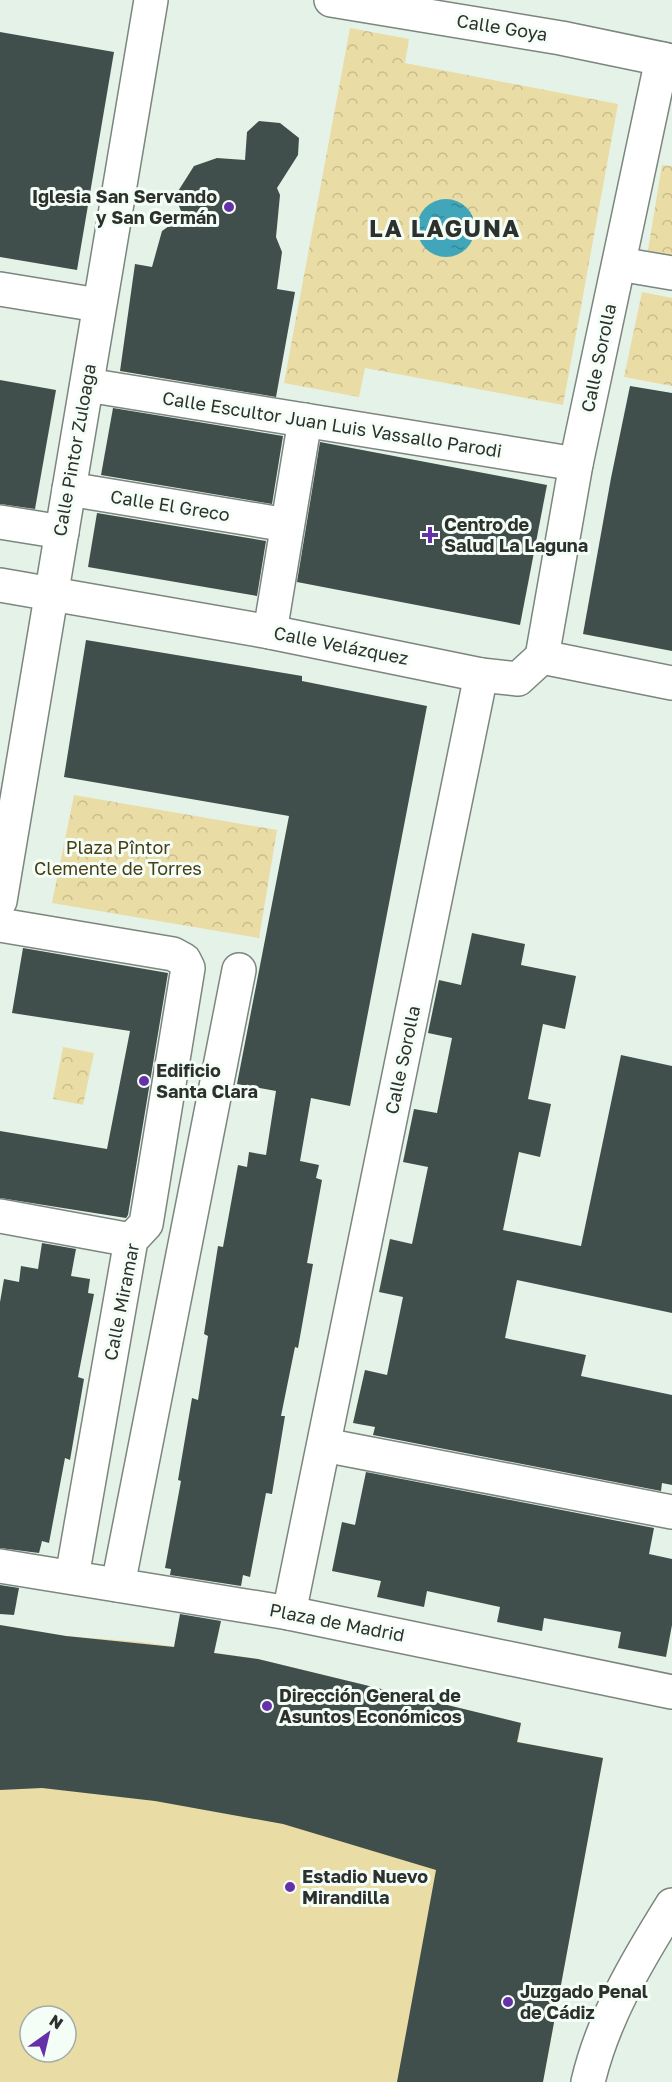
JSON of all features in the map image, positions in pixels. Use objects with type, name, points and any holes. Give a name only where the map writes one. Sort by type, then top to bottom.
[{"type":"street","name":"Calle Pintor Zuloaga","points":[[0,901],[10,771],[51,594],[151,0]]},
{"type":"street","name":"Calle Goya","points":[[331,0],[561,38],[667,60]]},
{"type":"street","name":"Calle Sorolla","points":[[542,657],[576,464],[619,264],[667,60]]},
{"type":"street","points":[[619,264],[672,273]]},
{"type":"street","points":[[0,289],[98,305]]},
{"type":"street","name":"Calle Escultor Juan Luis Vassallo Parodi","points":[[87,385],[576,464]]},
{"type":"street","points":[[270,632],[279,524],[304,420]]},
{"type":"street","name":"Calle El Greco","points":[[69,489],[279,524]]},
{"type":"street","points":[[0,522],[62,532]]},
{"type":"street","name":"Calle Velázquez","points":[[0,585],[270,632],[482,675],[518,679],[542,657]]},
{"type":"street","points":[[542,657],[672,683]]},
{"type":"street","name":"Calle Sorolla","points":[[290,1612],[482,675]]},
{"type":"street","name":"Calle Miramar","points":[[0,925],[173,954],[184,960],[188,968],[146,1224],[131,1240],[72,1577]]},
{"type":"street","points":[[118,1585],[239,970]]},
{"type":"street","points":[[0,1216],[131,1240]]},
{"type":"street","points":[[324,1445],[672,1512]]},
{"type":"street","name":"Plaza de Madrid","points":[[0,1566],[290,1612],[672,1692]]},
{"type":"street","points":[[588,2082],[615,2005],[658,1946],[672,1905]]},
{"type":"green space","points":[[350,28],[409,39],[405,63],[618,104],[563,405],[365,368],[359,397],[284,383]]},
{"type":"green space","points":[[662,165],[672,166],[672,259],[647,256]]},
{"type":"green space","points":[[642,292],[672,298],[672,386],[624,377]]},
{"type":"green space","name":"Plaza Pîntor Clemente de Torres","points":[[74,795],[277,830],[259,938],[52,903]]},
{"type":"green space","points":[[63,1047],[94,1053],[83,1105],[53,1099]]},
{"type":"green space","name":"Estadio Nuevo Mirandilla","points":[[0,1625],[66,1636],[142,1642],[258,1659],[521,1723],[518,1742],[603,1758],[543,2082],[0,2082]]},
{"type":"water","points":[[446,199],[457,201],[470,212],[475,228],[473,239],[462,252],[446,257],[435,255],[422,244],[417,228],[419,217],[430,204]]},
{"type":"building","points":[[0,32],[114,52],[77,270],[0,257]]},
{"type":"building","points":[[259,121],[280,123],[299,138],[298,155],[277,188],[280,195],[276,237],[282,252],[277,289],[295,292],[276,397],[120,371],[135,264],[152,267],[162,231],[183,216],[175,196],[194,166],[217,158],[245,160],[247,132]]},
{"type":"building","points":[[0,380],[56,390],[35,509],[0,504]]},
{"type":"building","points":[[630,386],[672,393],[672,651],[583,634]]},
{"type":"building","points":[[113,408],[283,436],[272,504],[101,475]]},
{"type":"building","name":"Centro de Salud La Laguna","points":[[320,442],[547,485],[520,625],[297,582]]},
{"type":"building","points":[[97,513],[266,541],[257,596],[88,567]]},
{"type":"building","points":[[86,640],[302,676],[302,681],[427,706],[350,1106],[311,1098],[300,1161],[319,1165],[316,1178],[322,1180],[307,1263],[313,1264],[298,1348],[295,1347],[281,1416],[285,1416],[272,1494],[266,1493],[250,1577],[243,1575],[241,1586],[170,1575],[171,1569],[165,1568],[181,1481],[178,1480],[192,1398],[198,1400],[208,1336],[204,1334],[218,1246],[223,1247],[238,1165],[247,1167],[249,1152],[266,1155],[276,1091],[237,1084],[289,816],[64,777]]},
{"type":"building","points":[[472,933],[525,944],[521,965],[576,976],[565,1029],[543,1024],[528,1099],[551,1104],[540,1157],[519,1152],[503,1230],[581,1246],[621,1055],[672,1066],[672,1313],[517,1280],[505,1338],[586,1355],[581,1376],[672,1395],[672,1485],[662,1483],[661,1491],[373,1435],[375,1427],[353,1423],[365,1370],[387,1375],[403,1297],[379,1292],[390,1239],[412,1244],[428,1167],[403,1162],[414,1109],[437,1113],[452,1038],[428,1033],[439,980],[461,985]]},
{"type":"building","name":"Edificio Santa Clara","points":[[23,948],[168,973],[126,1218],[0,1198],[0,1131],[107,1149],[130,1031],[12,1013]]},
{"type":"building","points":[[42,1243],[76,1249],[71,1276],[90,1279],[88,1293],[94,1294],[78,1377],[84,1379],[70,1460],[65,1458],[49,1543],[42,1541],[39,1553],[0,1548],[0,1302],[4,1279],[19,1282],[21,1266],[38,1269]]},
{"type":"building","points":[[366,1472],[654,1528],[649,1554],[672,1559],[672,1625],[666,1657],[618,1648],[621,1632],[544,1618],[542,1631],[497,1622],[500,1607],[427,1591],[424,1607],[377,1597],[381,1581],[332,1571],[342,1522],[355,1525]]},
{"type":"building","points":[[0,1585],[19,1588],[14,1615],[0,1614]]},
{"type":"building","points":[[180,1614],[221,1621],[214,1653],[258,1659],[521,1723],[517,1742],[603,1758],[543,2082],[397,2082],[436,1870],[283,1824],[155,1801],[42,1788],[0,1790],[0,1625],[66,1636],[174,1647]]},
{"type":"place","name":"Iglesia San Servando y San Germán","points":[[229,207]]},
{"type":"place","name":"Centro de Salud La Laguna","points":[[430,535]]},
{"type":"place","name":"Edificio Santa Clara","points":[[144,1081]]},
{"type":"place","name":"Dirección General de Asuntos Económicos","points":[[267,1706]]},
{"type":"place","name":"Estadio Nuevo Mirandilla","points":[[290,1887]]},
{"type":"place","name":"Juzgado Penal de Cádiz","points":[[508,2002]]},
{"type":"district","name":"LA LAGUNA","points":[[445,229]]}]
